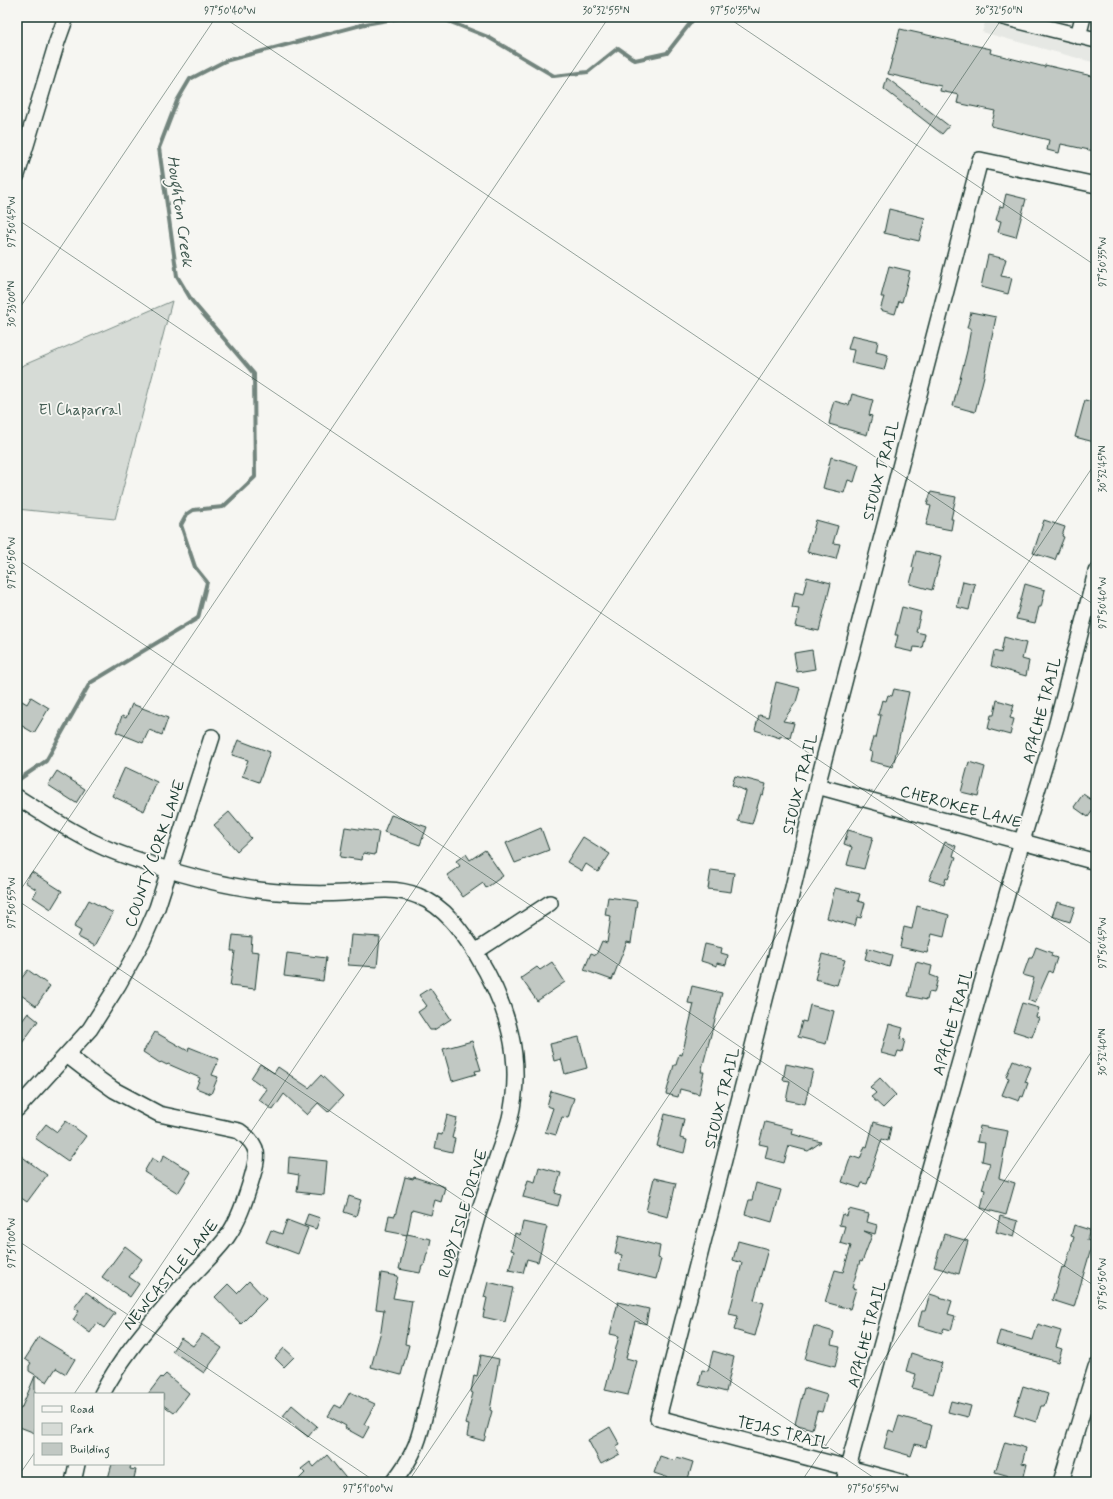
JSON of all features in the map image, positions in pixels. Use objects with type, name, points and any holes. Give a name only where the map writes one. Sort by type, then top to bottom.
[{"type":"street","points":[[17,175],[66,17]]},
{"type":"street","points":[[1003,17],[1096,40]]},
{"type":"street","points":[[1078,36],[1083,17]]},
{"type":"street","name":"SIOUX TRAIL","points":[[658,1418],[785,921],[817,786],[980,160],[1096,185]]},
{"type":"street","name":"APACHE TRAIL","points":[[844,1482],[1022,841],[1056,727],[1096,572]]},
{"type":"street","name":"COUNTY CORK LANE","points":[[17,1109],[90,1029],[118,985],[143,940],[157,908],[212,737]]},
{"type":"street","name":"CHEROKEE LANE","points":[[817,786],[1096,862]]},
{"type":"street","name":"RUBY ISLE DRIVE","points":[[17,796],[66,828],[95,844],[169,870],[220,883],[265,891],[295,893],[391,890],[409,893],[432,903],[447,914],[475,952],[499,996],[510,1030],[515,1064],[513,1099],[506,1133],[466,1254],[419,1439],[405,1468],[393,1482]]},
{"type":"street","points":[[475,952],[550,903]]},
{"type":"street","name":"NEWCASTLE LANE","points":[[67,1055],[92,1075],[159,1114],[239,1130],[248,1137],[256,1150],[257,1161],[242,1208],[227,1236],[218,1249],[173,1296],[117,1368],[103,1393]]},
{"type":"street","points":[[1061,1482],[1096,1367]]},
{"type":"street","name":"TEJAS TRAIL","points":[[658,1418],[901,1482]]},
{"type":"street","points":[[74,1482],[77,1465]]},
{"type":"shaded area","points":[[987,17],[1096,17],[1096,63],[982,32]]},
{"type":"green space","name":"El Chaparral","points":[[172,301],[115,519],[17,509],[17,368]]},
{"type":"building","points":[[900,29],[991,49],[990,53],[1045,67],[1045,65],[1096,77],[1096,143],[1094,151],[1061,144],[1059,153],[1047,150],[1049,140],[991,126],[995,111],[957,103],[959,95],[940,91],[941,86],[888,74]]},
{"type":"building","points":[[887,78],[949,126],[942,134],[884,89]]},
{"type":"building","points":[[1006,194],[1026,199],[1016,237],[998,232],[1001,221],[996,220],[1000,206],[1003,207]]},
{"type":"building","points":[[889,209],[925,218],[919,241],[884,233]]},
{"type":"building","points":[[988,255],[1006,259],[1001,276],[1012,278],[1008,294],[981,287]]},
{"type":"building","points":[[889,266],[910,271],[902,302],[899,301],[895,314],[880,310],[884,297],[881,297]]},
{"type":"building","points":[[971,312],[996,317],[975,412],[953,406],[967,351],[971,328],[967,328]]},
{"type":"building","points":[[852,335],[878,341],[876,352],[888,355],[884,370],[851,363],[854,350],[848,349]]},
{"type":"building","points":[[852,394],[873,400],[869,415],[872,416],[867,435],[829,424],[834,401],[849,405]]},
{"type":"building","points":[[1085,400],[1096,403],[1096,435],[1094,442],[1075,437]]},
{"type":"building","points":[[831,457],[859,465],[854,482],[848,480],[844,493],[823,488]]},
{"type":"building","points":[[931,492],[956,497],[951,519],[953,519],[951,530],[926,525],[931,506],[927,505]]},
{"type":"building","points":[[816,520],[838,526],[833,543],[840,544],[836,559],[807,552]]},
{"type":"building","points":[[1044,520],[1065,527],[1062,536],[1064,537],[1055,560],[1033,553]]},
{"type":"building","points":[[916,551],[941,557],[932,590],[910,584]]},
{"type":"building","points":[[807,577],[831,583],[819,631],[795,626],[799,609],[792,608],[795,592],[803,594]]},
{"type":"building","points":[[963,581],[975,584],[969,610],[957,607]]},
{"type":"building","points":[[1025,584],[1045,590],[1035,623],[1016,619]]},
{"type":"building","points":[[902,607],[921,612],[916,632],[925,634],[922,648],[914,647],[913,652],[895,648],[898,635],[895,635]]},
{"type":"building","points":[[1004,637],[1026,643],[1022,659],[1029,661],[1026,676],[991,666],[994,651],[1001,653]]},
{"type":"building","points":[[812,650],[815,669],[797,672],[794,653]]},
{"type":"building","points":[[776,682],[800,688],[796,702],[783,721],[794,723],[790,738],[780,736],[780,738],[755,730],[759,715],[768,717]]},
{"type":"building","points":[[894,689],[909,692],[893,767],[870,761],[872,752],[869,751],[873,738],[876,738],[881,715],[878,715],[882,700],[886,701],[888,695],[892,696]]},
{"type":"building","points":[[31,697],[49,708],[34,733],[17,723],[17,698],[27,704]]},
{"type":"building","points":[[997,700],[1014,705],[1010,718],[1014,719],[1010,735],[988,729],[991,715],[994,715]]},
{"type":"building","points":[[132,704],[168,718],[162,735],[149,730],[143,743],[116,732],[122,716],[126,718]]},
{"type":"building","points":[[238,740],[270,752],[259,782],[242,776],[248,760],[232,755]]},
{"type":"building","points":[[969,762],[985,767],[978,796],[961,792]]},
{"type":"building","points":[[125,767],[157,782],[144,811],[112,796]]},
{"type":"building","points":[[57,771],[85,789],[76,803],[48,785]]},
{"type":"building","points":[[735,776],[766,784],[763,795],[761,794],[752,824],[738,821],[746,791],[732,785]]},
{"type":"building","points":[[1083,794],[1096,803],[1096,806],[1088,817],[1074,807]]},
{"type":"building","points":[[229,812],[251,838],[237,851],[214,825]]},
{"type":"building","points":[[391,815],[427,827],[420,845],[384,832]]},
{"type":"building","points":[[345,827],[379,832],[375,855],[363,853],[362,860],[340,857]]},
{"type":"building","points":[[541,828],[549,850],[515,863],[506,843]]},
{"type":"building","points":[[848,830],[873,837],[864,869],[847,865],[852,847],[844,844]]},
{"type":"building","points":[[583,837],[610,854],[598,872],[586,864],[582,871],[567,862]]},
{"type":"building","points":[[945,842],[956,846],[953,856],[956,857],[948,879],[946,878],[944,885],[929,880]]},
{"type":"building","points":[[485,850],[503,876],[486,888],[483,883],[463,897],[447,875],[460,866],[456,861],[466,854],[470,860]]},
{"type":"building","points":[[711,870],[734,873],[731,892],[708,889]]},
{"type":"building","points":[[32,872],[62,891],[51,909],[33,897],[37,890],[25,882]]},
{"type":"building","points":[[835,888],[860,894],[858,901],[865,903],[861,918],[857,917],[855,926],[827,918]]},
{"type":"building","points":[[608,897],[637,901],[631,943],[627,942],[612,980],[584,970],[591,953],[596,955],[602,941],[607,943],[611,916],[605,915]]},
{"type":"building","points":[[89,900],[113,913],[95,946],[78,937],[81,931],[74,927]]},
{"type":"building","points":[[1057,902],[1075,907],[1070,922],[1052,916]]},
{"type":"building","points":[[917,906],[949,915],[944,937],[932,934],[927,953],[900,947],[904,927],[912,929]]},
{"type":"building","points":[[233,935],[252,937],[251,951],[259,952],[255,989],[230,986],[235,951],[231,951]]},
{"type":"building","points":[[351,935],[380,937],[377,967],[348,965]]},
{"type":"building","points":[[705,944],[722,948],[721,953],[728,955],[726,965],[717,963],[717,966],[701,961]]},
{"type":"building","points":[[1036,947],[1052,953],[1051,956],[1057,958],[1052,973],[1049,971],[1035,1003],[1028,1000],[1034,978],[1023,975],[1029,958],[1032,958]]},
{"type":"building","points":[[868,948],[892,955],[889,967],[865,959]]},
{"type":"building","points":[[287,953],[326,958],[323,981],[284,976]]},
{"type":"building","points":[[822,954],[845,960],[837,985],[815,979]]},
{"type":"building","points":[[552,962],[565,982],[537,1001],[521,978],[537,967],[540,970]]},
{"type":"building","points":[[916,962],[932,966],[930,975],[938,978],[934,993],[929,992],[927,1000],[908,996]]},
{"type":"building","points":[[28,970],[50,986],[36,1006],[17,992],[17,984]]},
{"type":"building","points":[[692,986],[722,993],[701,1072],[704,1072],[699,1094],[680,1089],[678,1097],[666,1094],[674,1065],[676,1065],[679,1054],[682,1055],[694,1004],[688,1003]]},
{"type":"building","points":[[430,988],[451,1019],[434,1030],[430,1030],[418,1012],[427,1006],[419,995]]},
{"type":"building","points":[[1022,1003],[1039,1008],[1036,1017],[1039,1018],[1032,1037],[1013,1031]]},
{"type":"building","points":[[810,1005],[834,1011],[826,1044],[798,1037],[802,1021],[806,1022]]},
{"type":"building","points":[[28,1013],[38,1021],[17,1050],[17,1028]]},
{"type":"building","points":[[889,1024],[903,1028],[900,1039],[905,1040],[902,1052],[898,1051],[896,1057],[881,1053]]},
{"type":"building","points":[[155,1032],[188,1051],[189,1047],[219,1059],[212,1075],[218,1077],[211,1094],[196,1088],[200,1078],[168,1064],[160,1063],[143,1052]]},
{"type":"building","points":[[579,1037],[587,1068],[565,1074],[561,1059],[554,1061],[550,1044]]},
{"type":"building","points":[[472,1041],[481,1070],[475,1071],[476,1074],[452,1081],[443,1049]]},
{"type":"building","points":[[1013,1060],[1031,1067],[1025,1082],[1028,1083],[1023,1097],[1021,1096],[1019,1101],[1002,1095],[1009,1078],[1006,1077]]},
{"type":"building","points":[[260,1064],[274,1073],[278,1067],[309,1088],[321,1075],[343,1096],[328,1112],[318,1103],[307,1115],[284,1094],[273,1110],[259,1100],[267,1089],[251,1078]]},
{"type":"building","points":[[786,1064],[813,1070],[805,1104],[786,1100],[790,1081],[783,1080]]},
{"type":"building","points":[[880,1078],[896,1095],[883,1108],[871,1097],[876,1093],[870,1087]]},
{"type":"building","points":[[551,1091],[574,1098],[568,1118],[562,1117],[556,1135],[545,1132],[553,1108],[547,1106]]},
{"type":"building","points":[[665,1114],[684,1119],[680,1138],[687,1140],[684,1153],[657,1146]]},
{"type":"building","points":[[447,1115],[457,1118],[452,1138],[455,1139],[452,1152],[435,1148],[438,1134],[442,1135]]},
{"type":"building","points":[[66,1121],[86,1136],[68,1161],[35,1138],[46,1124],[57,1132]]},
{"type":"building","points":[[765,1122],[793,1129],[792,1134],[821,1142],[808,1151],[789,1146],[784,1163],[765,1158],[768,1146],[759,1144]]},
{"type":"building","points":[[874,1122],[891,1127],[888,1141],[882,1139],[867,1184],[862,1183],[860,1188],[842,1182],[851,1156],[860,1159],[865,1146],[867,1147]]},
{"type":"building","points":[[980,1126],[1008,1131],[999,1178],[1015,1183],[1006,1215],[981,1208],[985,1190],[982,1189],[990,1163],[982,1161],[985,1143],[977,1142]]},
{"type":"building","points":[[17,1153],[47,1175],[27,1202],[17,1195]]},
{"type":"building","points":[[164,1155],[191,1172],[178,1193],[144,1172],[152,1158],[160,1163]]},
{"type":"building","points":[[289,1157],[327,1161],[324,1195],[297,1192],[299,1175],[288,1173]]},
{"type":"building","points":[[539,1167],[561,1173],[555,1193],[561,1195],[558,1206],[523,1197],[528,1180],[535,1182]]},
{"type":"building","points":[[405,1177],[413,1179],[414,1177],[445,1187],[441,1202],[435,1200],[431,1215],[412,1210],[407,1235],[386,1231],[389,1215],[395,1216]]},
{"type":"building","points":[[654,1178],[676,1183],[668,1217],[646,1211]]},
{"type":"building","points":[[756,1183],[781,1190],[772,1222],[745,1214],[749,1200],[752,1200]]},
{"type":"building","points":[[349,1196],[361,1200],[356,1216],[344,1212]]},
{"type":"building","points":[[849,1209],[869,1214],[867,1222],[877,1225],[875,1234],[864,1231],[872,1235],[862,1262],[860,1261],[852,1288],[856,1289],[850,1309],[825,1302],[835,1270],[843,1272],[851,1246],[840,1243],[845,1226],[839,1225],[842,1214],[847,1216]]},
{"type":"building","points":[[308,1214],[320,1218],[316,1229],[304,1225]]},
{"type":"building","points":[[1000,1216],[1018,1221],[1014,1237],[996,1232]]},
{"type":"building","points":[[287,1220],[308,1228],[298,1254],[266,1242],[271,1230],[282,1234]]},
{"type":"building","points":[[523,1222],[547,1227],[538,1262],[527,1259],[523,1273],[509,1270],[514,1251],[511,1250],[515,1233],[520,1235]]},
{"type":"building","points":[[1074,1225],[1090,1230],[1087,1240],[1093,1242],[1074,1307],[1052,1300],[1062,1267],[1065,1268],[1074,1237],[1071,1236]]},
{"type":"building","points":[[407,1234],[431,1239],[424,1266],[422,1266],[420,1273],[399,1269]]},
{"type":"building","points":[[944,1234],[968,1241],[959,1274],[934,1267]]},
{"type":"building","points":[[619,1236],[660,1246],[658,1258],[661,1259],[656,1279],[619,1270],[622,1255],[615,1253]]},
{"type":"building","points":[[738,1241],[768,1249],[754,1300],[764,1303],[755,1336],[734,1330],[738,1316],[729,1314],[742,1263],[733,1260]]},
{"type":"building","points":[[125,1246],[142,1259],[129,1277],[139,1284],[130,1297],[102,1277]]},
{"type":"building","points":[[381,1273],[398,1276],[393,1298],[412,1301],[405,1344],[409,1345],[401,1375],[371,1367],[381,1331],[384,1310],[376,1309]]},
{"type":"building","points":[[249,1281],[266,1299],[241,1324],[215,1297],[228,1284],[237,1293]]},
{"type":"building","points":[[488,1282],[513,1288],[505,1322],[483,1317],[487,1298],[484,1297]]},
{"type":"building","points":[[86,1292],[115,1313],[104,1328],[97,1323],[90,1333],[73,1320],[79,1311],[74,1308]]},
{"type":"building","points":[[930,1294],[952,1301],[948,1314],[955,1316],[951,1330],[944,1328],[942,1333],[918,1326],[922,1311],[925,1311]]},
{"type":"building","points":[[618,1302],[649,1309],[646,1324],[635,1321],[626,1358],[637,1361],[628,1395],[605,1390],[619,1336],[610,1334]]},
{"type":"building","points":[[1038,1324],[1061,1331],[1056,1347],[1062,1349],[1058,1362],[996,1344],[1000,1331],[1033,1340]]},
{"type":"building","points":[[814,1326],[834,1332],[831,1345],[840,1347],[835,1367],[805,1359]]},
{"type":"building","points":[[202,1334],[222,1348],[204,1373],[172,1351],[181,1338],[193,1346]]},
{"type":"building","points":[[39,1337],[75,1359],[66,1374],[56,1368],[47,1382],[29,1371],[29,1366],[31,1363],[25,1359]]},
{"type":"building","points":[[284,1348],[294,1357],[284,1367],[275,1358]]},
{"type":"building","points":[[713,1351],[734,1357],[726,1392],[699,1385],[702,1370],[708,1371]]},
{"type":"building","points":[[911,1353],[942,1363],[933,1394],[912,1388],[916,1374],[906,1371]]},
{"type":"building","points":[[481,1355],[499,1359],[490,1410],[492,1411],[484,1441],[467,1436],[469,1425],[465,1424],[473,1393],[471,1392],[474,1375],[477,1376]]},
{"type":"building","points":[[166,1374],[189,1393],[174,1413],[164,1406],[164,1393],[149,1393],[161,1377],[162,1378]]},
{"type":"building","points":[[35,1376],[34,1433],[17,1426],[17,1408],[21,1409]]},
{"type":"building","points":[[1023,1386],[1048,1394],[1044,1406],[1041,1406],[1036,1422],[1014,1415]]},
{"type":"building","points":[[804,1388],[827,1395],[822,1412],[817,1411],[812,1429],[795,1424]]},
{"type":"building","points":[[350,1392],[375,1404],[364,1424],[369,1427],[363,1438],[328,1416],[335,1405],[341,1408]]},
{"type":"building","points":[[951,1401],[971,1406],[968,1417],[948,1412]]},
{"type":"building","points":[[292,1405],[317,1426],[308,1437],[283,1416]]},
{"type":"building","points":[[899,1416],[931,1425],[926,1447],[915,1444],[911,1456],[884,1448],[889,1430],[894,1432]]},
{"type":"building","points":[[610,1427],[620,1445],[616,1447],[620,1454],[601,1464],[588,1440]]},
{"type":"building","points":[[1005,1442],[1026,1448],[1022,1463],[1027,1464],[1023,1480],[995,1472]]},
{"type":"building","points":[[327,1455],[349,1482],[296,1482],[305,1473],[301,1469],[310,1462],[314,1467]]},
{"type":"building","points":[[660,1456],[675,1461],[677,1457],[693,1462],[687,1482],[681,1482],[654,1473]]},
{"type":"building","points":[[112,1465],[131,1465],[130,1469],[136,1470],[133,1482],[122,1479],[121,1482],[107,1482]]},
{"type":"waterway","name":"Houghton Creek","points":[[18,780],[46,761],[90,683],[198,618],[207,582],[195,567],[181,525],[187,514],[193,510],[223,507],[255,477],[254,374],[192,301],[177,276],[159,148],[177,101],[190,79],[225,61],[365,24],[406,17]]},
{"type":"waterway","name":"Houghton Creek","points":[[438,17],[488,37],[554,76],[588,72],[618,48],[635,60],[667,53],[695,17]]}]
